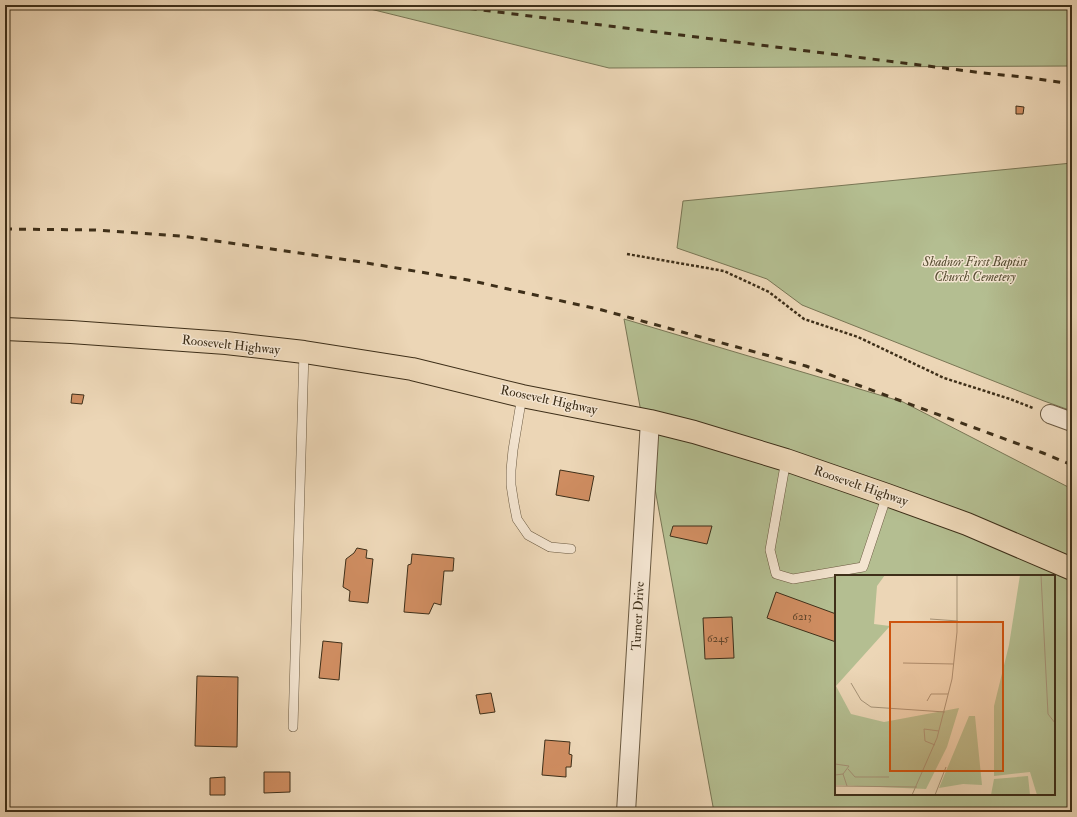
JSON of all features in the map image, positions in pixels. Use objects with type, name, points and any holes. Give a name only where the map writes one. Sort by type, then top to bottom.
[{"type":"main road","name":"Roosevelt Highway","points":[[5,329],[226,343],[304,352],[412,368],[522,396],[650,421],[694,432],[786,460],[887,495],[967,524],[1072,569]]},
{"type":"street","points":[[1050,414],[1072,422]]},
{"type":"street","name":"Turner Drive","points":[[626,812],[650,421]]},
{"type":"lane","points":[[293,727],[304,352]]},
{"type":"lane","points":[[522,396],[511,470],[511,485],[517,519],[528,535],[550,547],[571,549]]},
{"type":"lane","points":[[786,460],[770,550],[776,574],[793,579],[863,567],[887,495]]},
{"type":"path","points":[[627,254],[724,271],[769,292],[804,319],[858,337],[944,378],[1010,399],[1050,414]]},
{"type":"green space","points":[[354,5],[1072,5],[1072,66],[609,68]]},
{"type":"green space","name":"Shadnor First Baptist Church Cemetery","points":[[1072,163],[1072,411],[802,305],[767,279],[677,248],[683,201]]},
{"type":"green space","points":[[624,319],[903,402],[1072,489],[1072,812],[714,812]]},
{"type":"building","points":[[1016,106],[1024,107],[1023,114],[1016,114]]},
{"type":"building","points":[[72,394],[84,395],[82,404],[71,403]]},
{"type":"building","points":[[560,470],[594,476],[589,501],[556,495]]},
{"type":"building","points":[[673,526],[712,526],[707,544],[670,536]]},
{"type":"building","points":[[357,548],[367,550],[366,558],[373,559],[368,603],[349,601],[350,591],[343,587],[346,559],[354,553]]},
{"type":"building","points":[[412,554],[454,558],[453,571],[444,571],[441,605],[434,603],[429,614],[404,612],[408,565],[411,564]]},
{"type":"building","points":[[776,592],[835,614],[835,642],[767,618]]},
{"type":"building","points":[[732,617],[734,658],[705,659],[703,618]]},
{"type":"building","points":[[323,641],[342,643],[339,680],[319,678]]},
{"type":"building","points":[[197,676],[238,677],[237,747],[195,746]]},
{"type":"building","points":[[491,693],[495,712],[480,714],[476,695]]},
{"type":"building","points":[[545,740],[570,742],[569,754],[572,755],[571,767],[566,767],[566,777],[542,775]]},
{"type":"building","points":[[264,772],[290,772],[290,792],[264,793]]},
{"type":"building","points":[[225,777],[225,795],[210,795],[210,778]]},
{"type":"railway","points":[[442,5],[1072,84]]},
{"type":"railway","points":[[5,229],[95,230],[181,236],[355,261],[468,280],[602,310],[806,366],[1072,465]]}]
